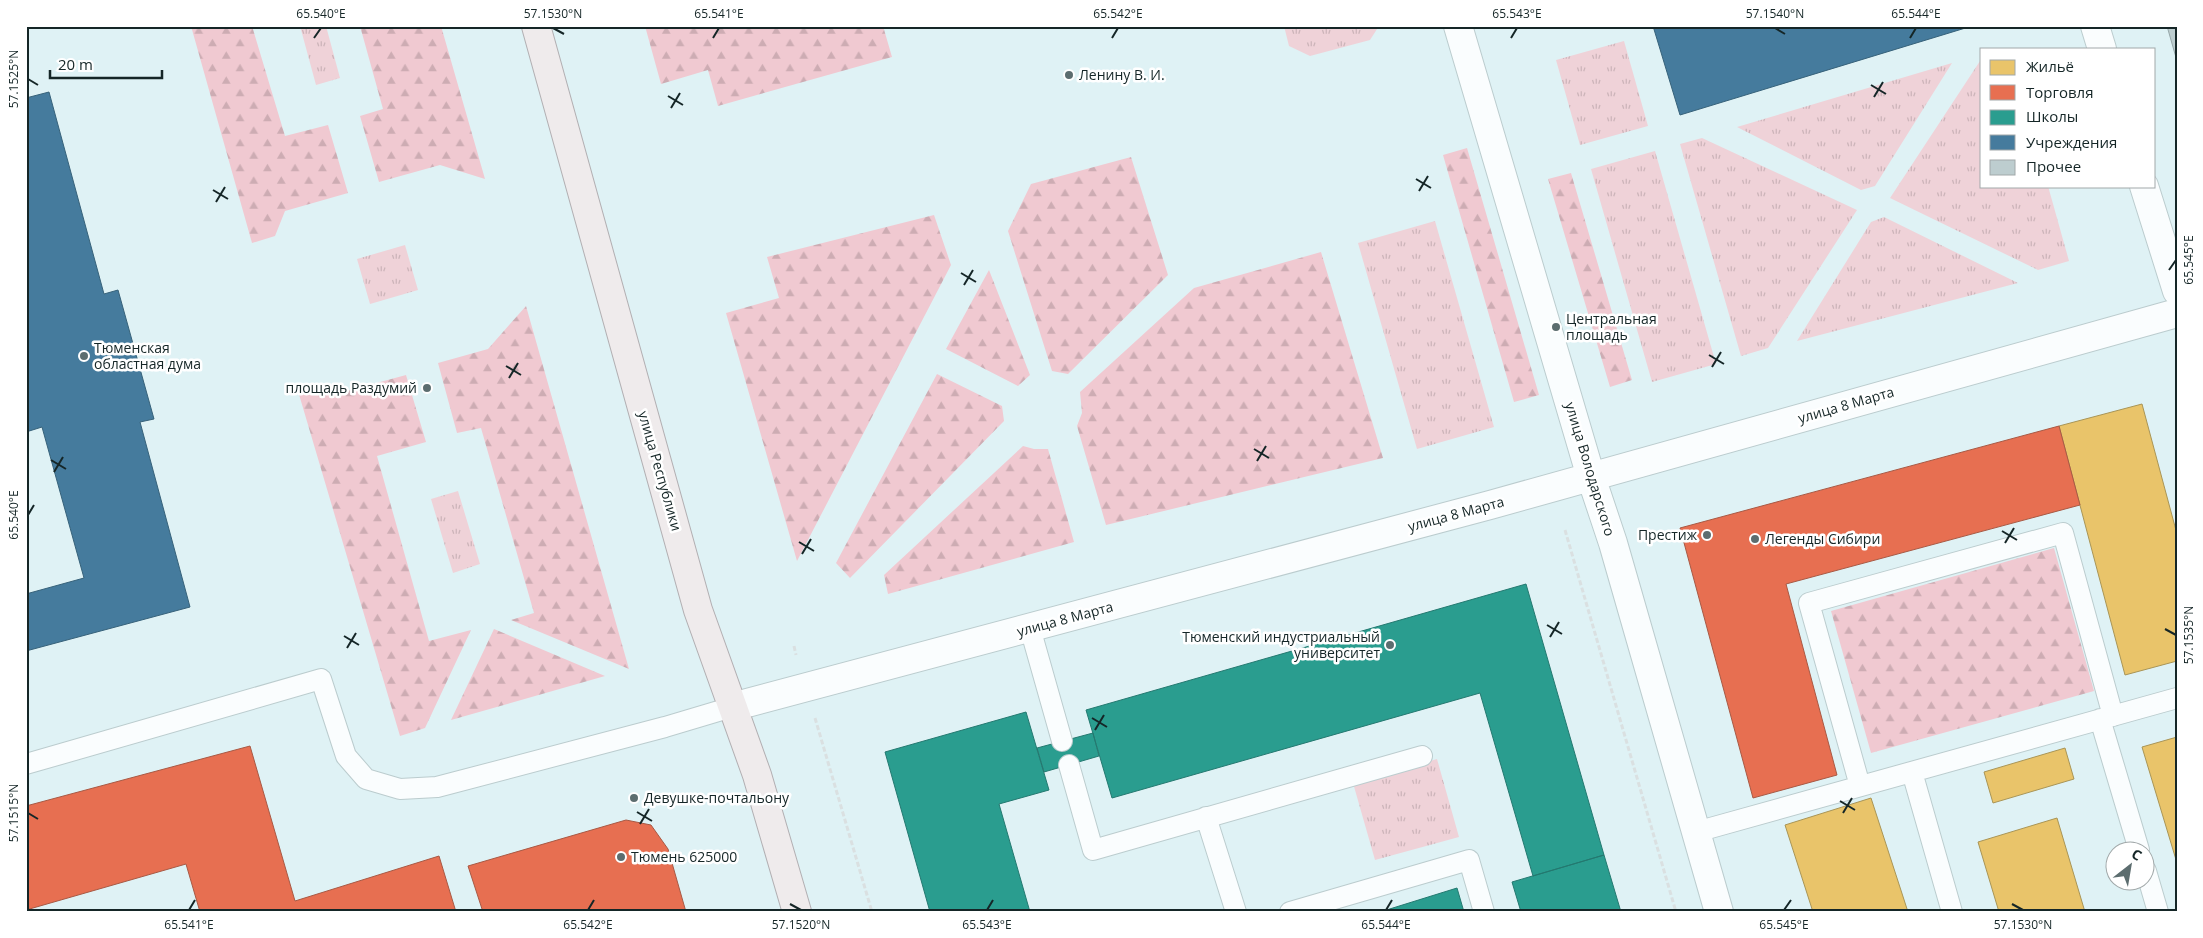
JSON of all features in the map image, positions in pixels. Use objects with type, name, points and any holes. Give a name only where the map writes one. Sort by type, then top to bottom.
[{"type":"main road","name":"улица Республики","points":[[536,26],[696,600],[757,775],[798,912]]},
{"type":"street","name":"улица Володарского","points":[[1458,26],[1591,477],[1613,543],[1720,912]]},
{"type":"street","points":[[2095,26],[2102,48]]},
{"type":"street","points":[[2145,188],[2177,291]]},
{"type":"street","name":"улица 8 Марта","points":[[732,707],[806,689],[1591,477],[2177,313]]},
{"type":"lane","points":[[1860,786],[1809,603],[2063,533],[2138,840]]},
{"type":"lane","points":[[1030,628],[1062,741]]},
{"type":"lane","points":[[26,764],[321,680],[346,756],[366,779],[400,788],[437,787],[665,727],[732,707]]},
{"type":"lane","points":[[1696,832],[2177,698]]},
{"type":"lane","points":[[1069,765],[1093,850],[1422,756]]},
{"type":"lane","points":[[1912,772],[1952,912]]},
{"type":"lane","points":[[1206,817],[1236,912]]},
{"type":"lane","points":[[1290,912],[1469,860],[1484,912]]},
{"type":"lane","points":[[2152,890],[2158,912]]},
{"type":"path","points":[[1565,530],[1676,912]]},
{"type":"path","points":[[794,646],[872,912]]},
{"type":"green space","points":[[191,26],[252,26],[285,136],[328,125],[348,193],[285,211],[275,236],[252,243]]},
{"type":"green space","points":[[300,26],[326,26],[340,78],[316,85]]},
{"type":"green space","points":[[360,26],[441,26],[485,179],[440,165],[379,182],[360,116],[383,109]]},
{"type":"green space","points":[[645,26],[883,26],[892,57],[718,106],[708,70],[661,84]]},
{"type":"green space","points":[[1284,26],[1379,26],[1370,40],[1310,56],[1289,46]]},
{"type":"green space","points":[[1624,41],[1648,126],[1580,145],[1556,60]]},
{"type":"green space","points":[[1980,61],[1980,188],[2049,188],[2069,261],[2038,270],[1890,198]]},
{"type":"green space","points":[[1952,63],[1875,186],[1861,190],[1737,127]]},
{"type":"green space","points":[[1702,138],[1857,210],[1768,348],[1741,356],[1680,144]]},
{"type":"green space","points":[[1467,148],[1539,395],[1514,402],[1443,155]]},
{"type":"green space","points":[[1655,151],[1716,364],[1652,382],[1591,169]]},
{"type":"green space","points":[[1131,157],[1168,275],[1068,374],[1052,371],[1008,231],[1031,184]]},
{"type":"green space","points":[[1571,173],[1632,380],[1610,387],[1548,179]]},
{"type":"green space","points":[[934,215],[951,265],[797,561],[726,313],[779,298],[767,257]]},
{"type":"green space","points":[[1884,217],[2018,283],[1797,341],[1871,222]]},
{"type":"green space","points":[[1435,221],[1494,427],[1417,449],[1358,243]]},
{"type":"green space","points":[[405,245],[418,290],[370,304],[357,259]]},
{"type":"green space","points":[[1321,252],[1383,458],[1106,525],[1077,426],[1082,413],[1080,392],[1194,288]]},
{"type":"green space","points":[[989,270],[1030,375],[1018,386],[946,349]]},
{"type":"green space","points":[[526,306],[629,669],[511,620],[534,613],[481,428],[457,433],[438,363],[488,349]]},
{"type":"green space","points":[[937,374],[1002,406],[1004,421],[850,578],[836,563]]},
{"type":"green space","points":[[406,375],[426,442],[377,456],[429,641],[471,630],[425,728],[400,736],[298,391],[320,385],[336,394]]},
{"type":"green space","points":[[1023,446],[1034,449],[1048,449],[1074,542],[888,594],[884,575]]},
{"type":"green space","points":[[458,491],[480,564],[453,573],[431,499]]},
{"type":"green space","points":[[2054,548],[2094,691],[1871,753],[1831,611]]},
{"type":"green space","points":[[494,629],[605,676],[451,720]]},
{"type":"green space","points":[[1437,759],[1459,837],[1375,860],[1353,783]]},
{"type":"building: Жильё","points":[[2142,404],[2177,534],[2177,661],[2125,675],[2059,426]]},
{"type":"building: Жильё","points":[[2177,737],[2177,863],[2142,747]]},
{"type":"building: Жильё","points":[[2065,748],[2074,779],[1993,803],[1984,772]]},
{"type":"building: Жильё","points":[[1871,798],[1908,912],[1813,912],[1785,825]]},
{"type":"building: Жильё","points":[[2057,818],[2085,912],[1999,912],[1978,842]]},
{"type":"building: Торговля","points":[[2059,426],[2080,505],[1786,584],[1837,775],[1753,798],[1680,528]]},
{"type":"building: Торговля","points":[[250,746],[295,901],[439,856],[456,912],[200,912],[186,864],[26,910],[26,806]]},
{"type":"building: Торговля","points":[[626,820],[651,825],[668,849],[686,912],[483,912],[468,866]]},
{"type":"building: Школы","points":[[1526,584],[1604,855],[1533,876],[1480,693],[1112,798],[1086,710]]},
{"type":"building: Школы","points":[[1026,712],[1049,790],[999,804],[1030,912],[930,912],[885,752]]},
{"type":"building: Школы","points":[[1093,733],[1099,756],[1044,772],[1037,748]]},
{"type":"building: Школы","points":[[1604,855],[1621,912],[1521,912],[1512,882]]},
{"type":"building: Школы","points":[[1457,888],[1464,912],[1380,912]]},
{"type":"building: Учреждения","points":[[1653,26],[1972,26],[1680,115]]},
{"type":"building: Учреждения","points":[[49,92],[104,294],[118,290],[154,419],[140,422],[190,607],[26,651],[26,594],[84,578],[42,427],[26,432],[26,98]]},
{"type":"building: Прочее","points":[[2167,26],[2177,26],[2177,61]]},
{"type":"place","name":"Ленину В. И.","points":[[1069,75]]},
{"type":"place","name":"Центральная площадь","points":[[1556,327]]},
{"type":"place","name":"Тюменская областная дума","points":[[84,356]]},
{"type":"place","name":"площадь Раздумий","points":[[427,388]]},
{"type":"place","name":"Престиж","points":[[1707,535]]},
{"type":"place","name":"Легенды Сибири","points":[[1755,539]]},
{"type":"place","name":"Тюменский индустриальный университет","points":[[1390,645]]},
{"type":"place","name":"Девушке-почтальону","points":[[634,798]]},
{"type":"place","name":"Тюмень 625000","points":[[621,857]]}]
